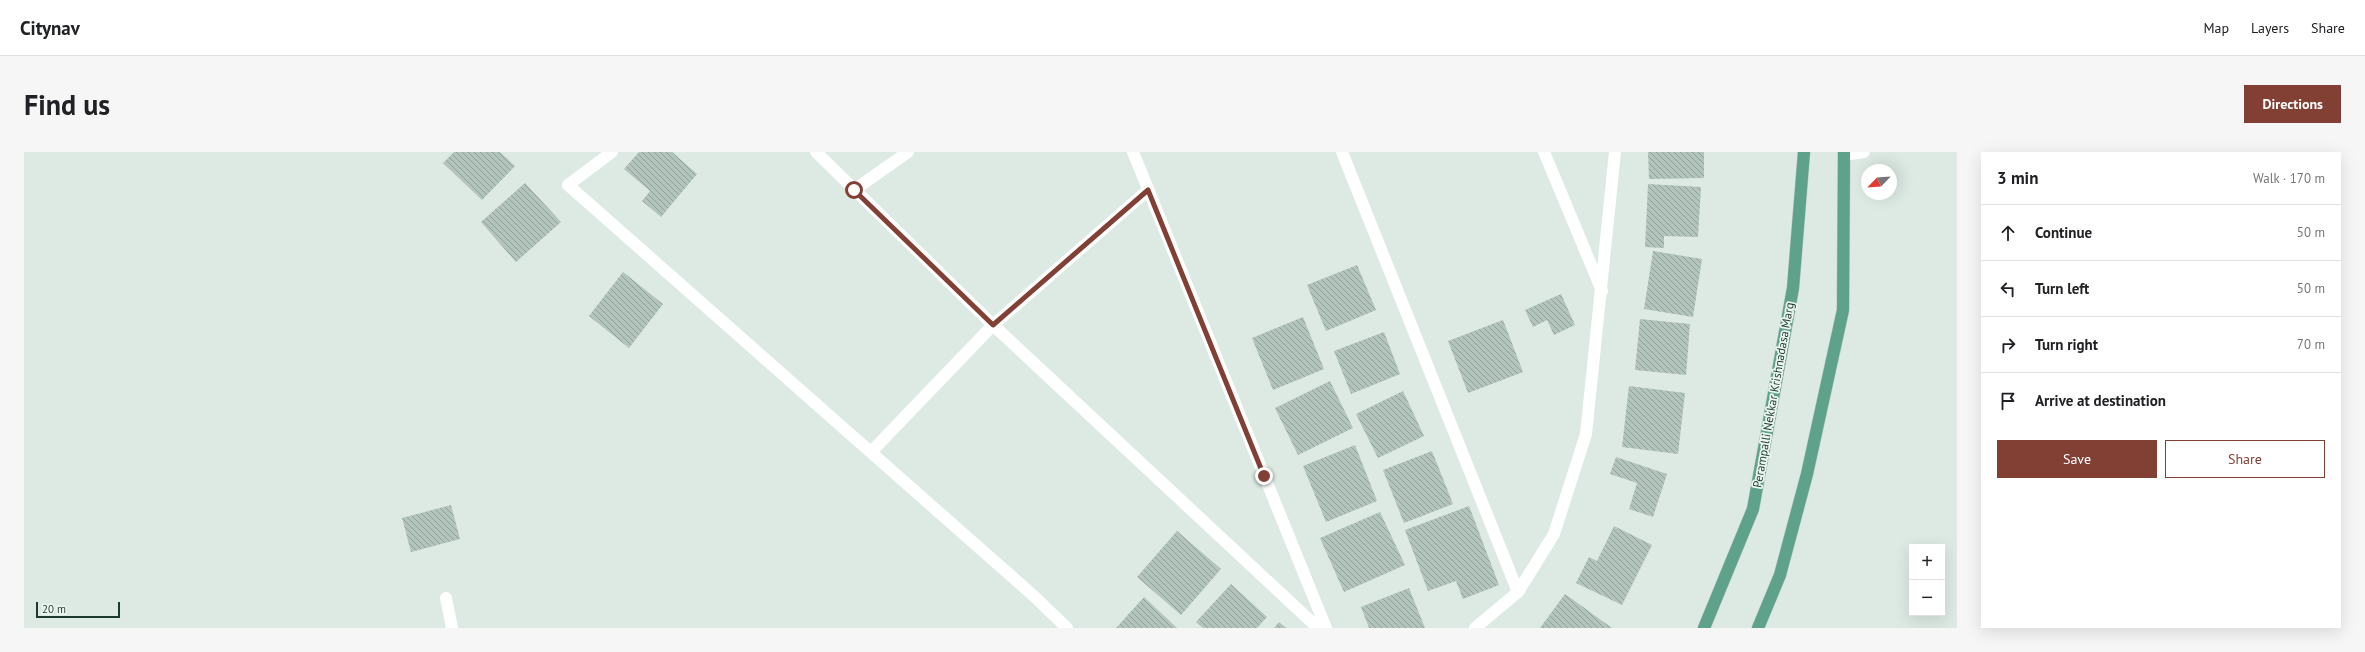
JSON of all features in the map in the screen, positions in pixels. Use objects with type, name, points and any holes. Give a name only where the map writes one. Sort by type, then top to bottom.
[{"type":"main road","name":"Perampalli Nekkar Krishnadasa Marg","points":[[1704,628],[1753,509],[1793,288],[1804,152]]},
{"type":"main road","points":[[1758,628],[1780,575],[1808,474],[1843,310],[1844,154]]},
{"type":"street","points":[[612,152],[568,185],[1067,628]]},
{"type":"street","points":[[816,152],[993,325],[1318,628]]},
{"type":"street","points":[[854,190],[908,152]]},
{"type":"street","points":[[1133,152],[1326,628]]},
{"type":"street","points":[[1342,152],[1518,592]]},
{"type":"street","points":[[1544,152],[1602,292]]},
{"type":"street","points":[[1475,628],[1518,592],[1554,534],[1586,434],[1602,292],[1615,152]]},
{"type":"street","points":[[1844,154],[1864,152]]},
{"type":"street","points":[[870,452],[993,325],[1148,190]]},
{"type":"street","points":[[446,598],[452,628]]},
{"type":"building","points":[[454,152],[500,152],[515,166],[482,200],[443,163]]},
{"type":"building","points":[[639,152],[672,152],[697,174],[661,217],[642,201],[650,191],[624,169]]},
{"type":"building","points":[[1648,152],[1704,152],[1704,178],[1649,179]]},
{"type":"building","points":[[525,183],[561,222],[516,262],[481,222]]},
{"type":"building","points":[[1648,184],[1701,187],[1698,237],[1664,236],[1664,248],[1645,247]]},
{"type":"building","points":[[1653,251],[1702,259],[1693,317],[1644,309]]},
{"type":"building","points":[[1357,265],[1376,310],[1326,331],[1307,285]]},
{"type":"building","points":[[623,272],[663,304],[629,348],[589,316]]},
{"type":"building","points":[[1561,294],[1575,325],[1554,335],[1547,320],[1533,327],[1525,310]]},
{"type":"building","points":[[1303,317],[1324,369],[1273,390],[1252,338]]},
{"type":"building","points":[[1640,319],[1690,324],[1686,375],[1635,370]]},
{"type":"building","points":[[1503,320],[1523,372],[1468,393],[1448,341]]},
{"type":"building","points":[[1384,332],[1400,374],[1351,394],[1334,351]]},
{"type":"building","points":[[1330,381],[1353,428],[1298,455],[1275,408]]},
{"type":"building","points":[[1629,386],[1685,393],[1678,454],[1622,447]]},
{"type":"building","points":[[1403,391],[1424,436],[1378,458],[1356,414]]},
{"type":"building","points":[[1355,445],[1377,501],[1326,522],[1303,466]]},
{"type":"building","points":[[1432,451],[1453,504],[1404,523],[1383,470]]},
{"type":"building","points":[[1616,457],[1667,474],[1653,517],[1629,509],[1637,483],[1610,474]]},
{"type":"building","points":[[451,505],[460,539],[411,552],[402,518]]},
{"type":"building","points":[[1469,506],[1499,585],[1463,599],[1456,581],[1428,591],[1405,530]]},
{"type":"building","points":[[1380,512],[1405,565],[1344,592],[1320,538]]},
{"type":"building","points":[[1614,526],[1652,545],[1622,605],[1576,583],[1589,557],[1597,561]]},
{"type":"building","points":[[1177,531],[1221,569],[1181,615],[1137,577]]},
{"type":"building","points":[[1231,584],[1267,617],[1257,628],[1203,628],[1196,622]]},
{"type":"building","points":[[1409,588],[1425,628],[1369,628],[1361,607]]},
{"type":"building","points":[[1565,594],[1612,628],[1540,628]]},
{"type":"building","points":[[1144,597],[1177,628],[1116,628]]},
{"type":"building","points":[[1279,622],[1286,628],[1274,628]]},
{"type":"route","points":[[854,190],[993,325],[1148,190],[1264,476]]}]
